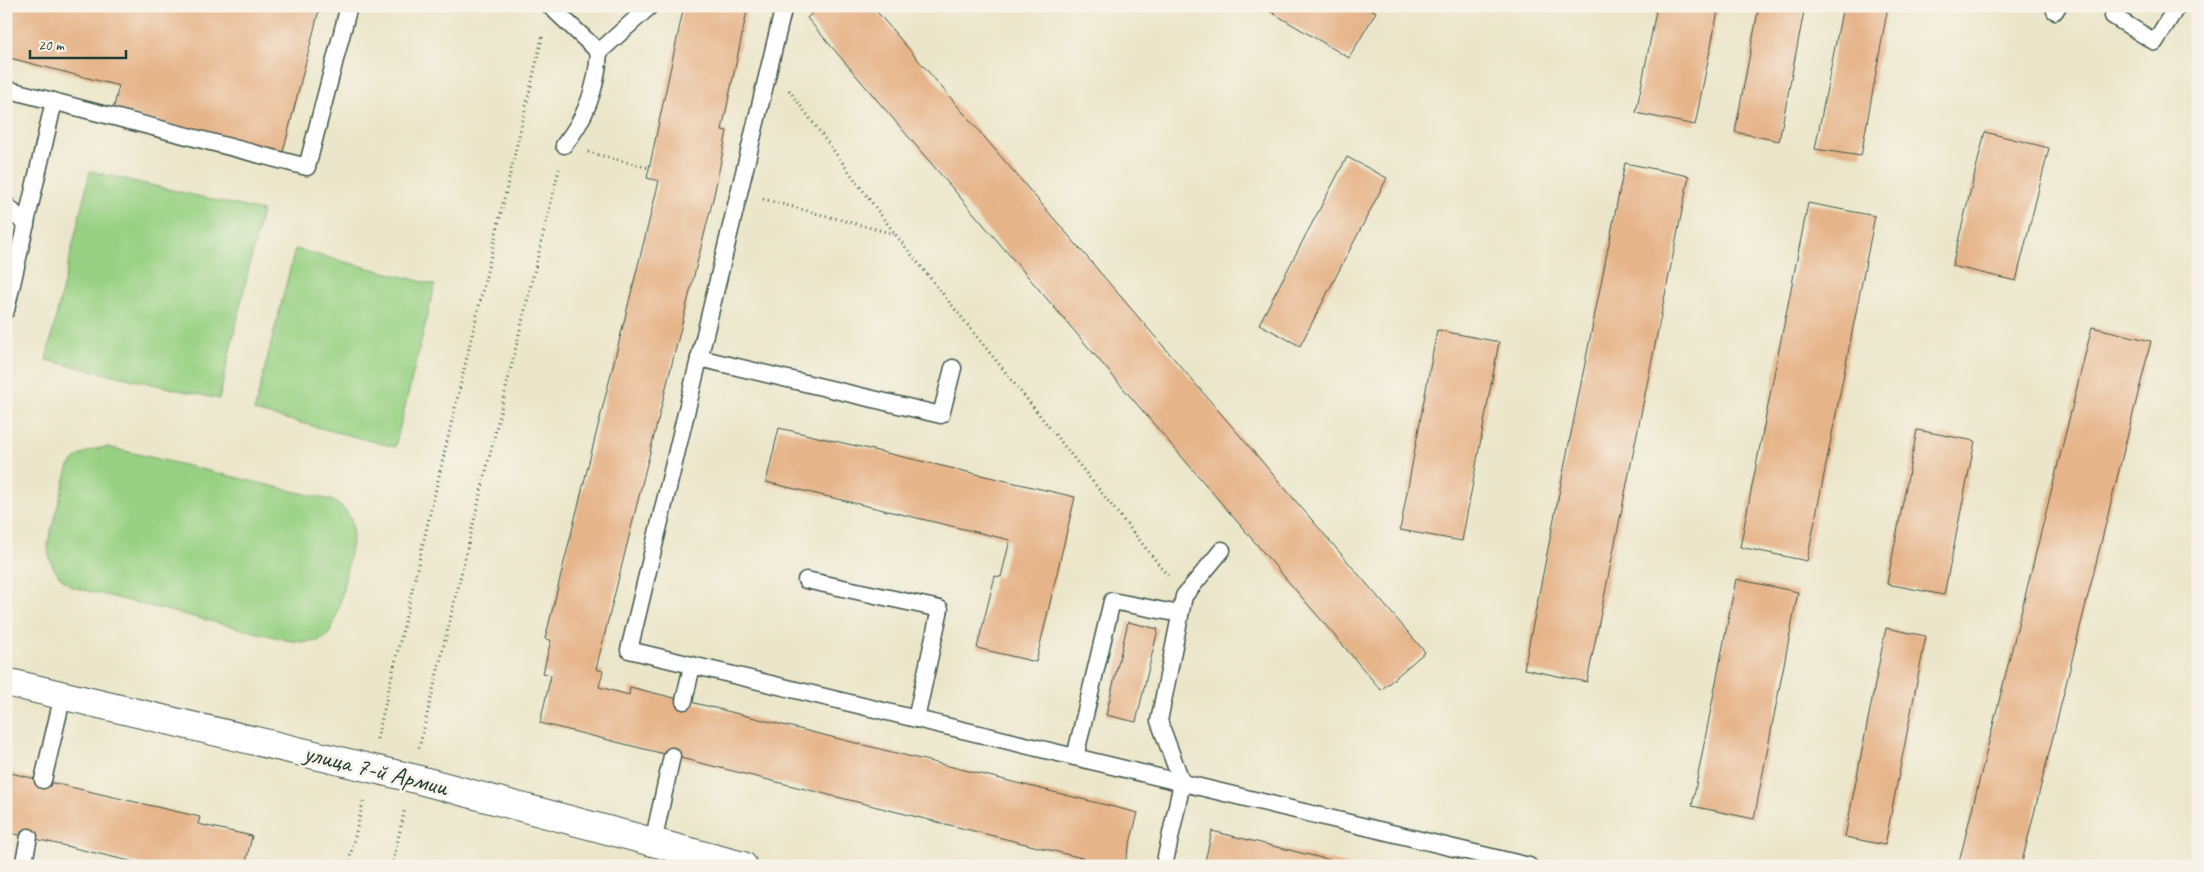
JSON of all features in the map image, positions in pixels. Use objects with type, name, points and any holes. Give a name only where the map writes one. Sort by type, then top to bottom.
[{"type":"street","name":"улица 7-й Армии","points":[[6,682],[370,767],[743,866]]},
{"type":"lane","points":[[6,89],[307,167],[349,6]]},
{"type":"lane","points":[[564,146],[591,101],[597,77],[599,52],[650,6]]},
{"type":"lane","points":[[784,6],[629,650],[1529,866]]},
{"type":"lane","points":[[2113,16],[2156,42],[2178,6]]},
{"type":"lane","points":[[550,7],[599,52]]},
{"type":"lane","points":[[6,310],[54,101]]},
{"type":"lane","points":[[6,206],[26,225]]},
{"type":"lane","points":[[699,358],[941,416],[953,368]]},
{"type":"lane","points":[[1164,866],[1182,783],[1159,721],[1184,596],[1222,550]]},
{"type":"lane","points":[[806,580],[940,609],[916,719]]},
{"type":"lane","points":[[1075,757],[1112,601],[1180,614]]},
{"type":"lane","points":[[684,700],[692,666]]},
{"type":"lane","points":[[42,780],[63,695]]},
{"type":"lane","points":[[653,842],[672,756]]},
{"type":"lane","points":[[23,866],[29,837]]},
{"type":"path","points":[[348,866],[550,7]]},
{"type":"path","points":[[770,65],[895,234],[1184,596]]},
{"type":"path","points":[[392,866],[564,146],[649,168]]},
{"type":"path","points":[[739,192],[895,234]]},
{"type":"green space","points":[[90,171],[262,211],[219,399],[46,360]]},
{"type":"green space","points":[[295,249],[435,285],[395,447],[254,411]]},
{"type":"green space","points":[[108,447],[331,500],[342,507],[352,523],[353,536],[340,603],[328,635],[315,642],[287,640],[72,587],[66,582],[57,573],[51,562],[48,542],[68,468],[81,455]]},
{"type":"building","points":[[6,6],[320,6],[283,152],[113,110],[119,86],[6,57]]},
{"type":"building","points":[[684,6],[748,6],[722,130],[727,131],[714,195],[596,669],[603,671],[599,687],[629,695],[630,687],[1138,813],[1124,866],[1114,866],[540,723],[551,675],[543,673],[551,640],[545,639],[659,181],[647,178]]},
{"type":"building","points":[[820,6],[872,6],[1425,652],[1381,690],[807,18]]},
{"type":"building","points":[[1261,6],[1366,6],[1376,12],[1349,58]]},
{"type":"building","points":[[1657,6],[1719,6],[1695,125],[1636,113]]},
{"type":"building","points":[[1759,6],[1805,6],[1779,141],[1735,132]]},
{"type":"building","points":[[1843,6],[1888,6],[1861,156],[1815,149]]},
{"type":"building","points":[[1985,132],[2049,148],[2016,281],[1952,266]]},
{"type":"building","points":[[1347,157],[1387,178],[1300,346],[1259,324]]},
{"type":"building","points":[[1625,163],[1689,176],[1587,682],[1524,669]]},
{"type":"building","points":[[1808,203],[1875,216],[1807,561],[1740,547]]},
{"type":"building","points":[[2092,327],[2151,341],[2021,866],[1975,866],[1959,862]]},
{"type":"building","points":[[1437,330],[1499,342],[1462,541],[1400,530]]},
{"type":"building","points":[[779,428],[1075,497],[1036,662],[977,648],[995,576],[1001,577],[1010,540],[766,482]]},
{"type":"building","points":[[1917,430],[1975,441],[1944,595],[1887,584]]},
{"type":"building","points":[[1736,579],[1798,592],[1754,819],[1692,806]]},
{"type":"building","points":[[1128,622],[1158,629],[1136,722],[1106,715]]},
{"type":"building","points":[[1886,628],[1926,636],[1885,845],[1845,837]]},
{"type":"building","points":[[6,772],[200,817],[198,824],[252,836],[245,866],[151,866],[6,832]]},
{"type":"building","points":[[1212,831],[1350,865],[1350,866],[1204,866]]}]
